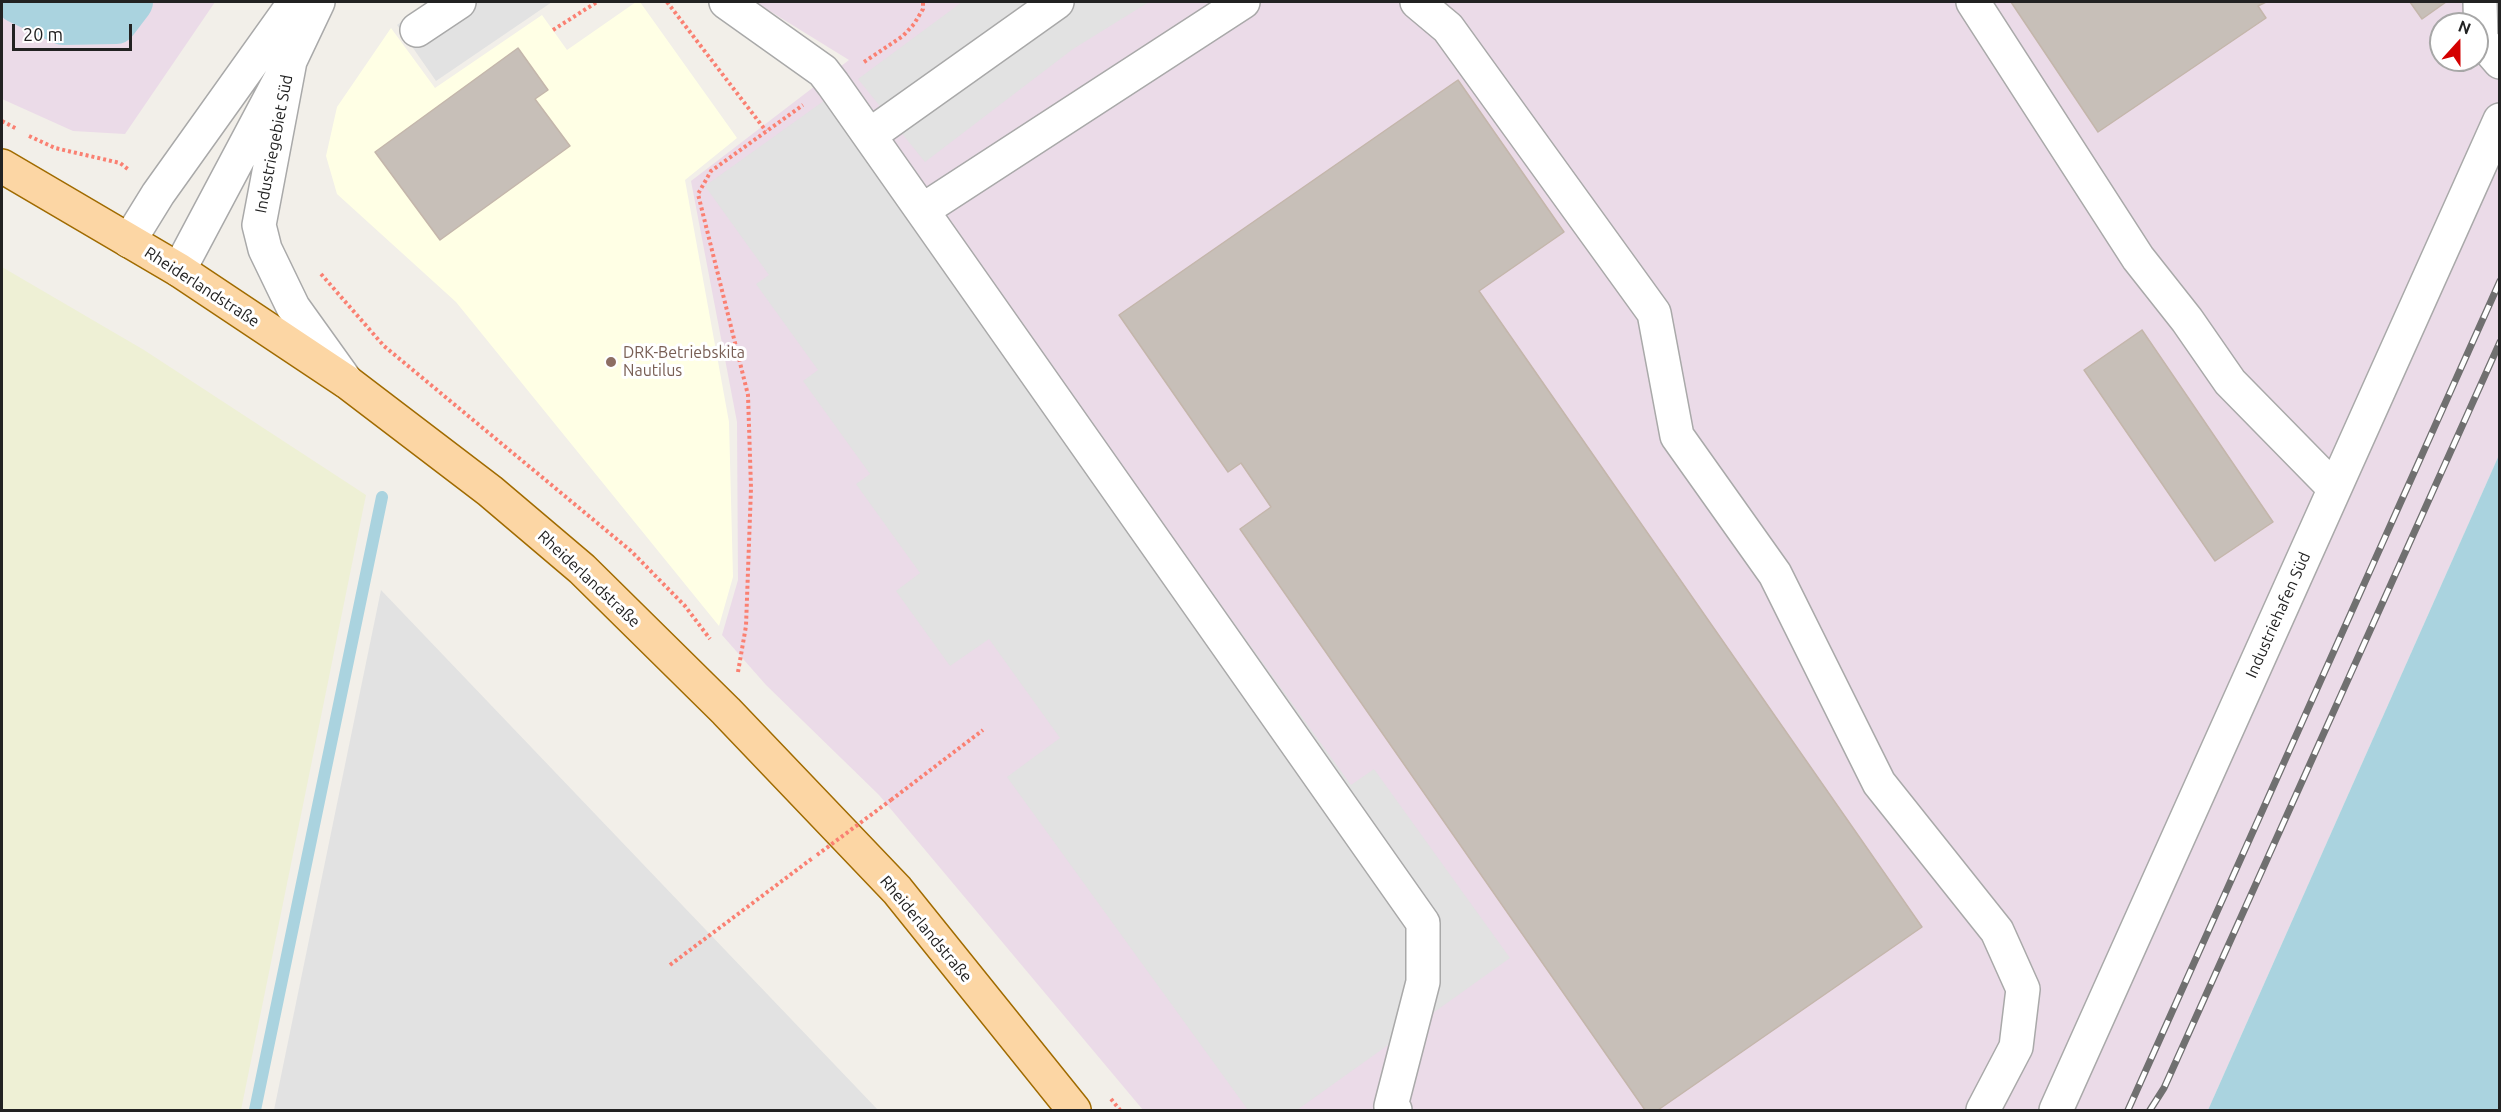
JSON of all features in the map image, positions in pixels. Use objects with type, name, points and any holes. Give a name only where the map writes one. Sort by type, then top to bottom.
[{"type":"main road","name":"Rheiderlandstraße","points":[[2,166],[179,270],[347,382],[490,491],[582,568],[726,711],[897,890],[1074,1110]]},
{"type":"street","points":[[129,241],[158,194],[295,2]]},
{"type":"street","name":"Industriegebiet Süd","points":[[179,270],[290,61],[318,2]]},
{"type":"street","points":[[417,30],[459,2]]},
{"type":"street","points":[[726,2],[823,71],[833,84],[1423,923],[1423,982],[1391,1106],[1395,1110]]},
{"type":"street","points":[[870,135],[1057,2]]},
{"type":"street","points":[[923,210],[1243,2]]},
{"type":"street","points":[[1417,2],[1448,28],[1654,313],[1677,436],[1775,574],[1879,783],[1997,931],[2023,989],[2016,1047],[1983,1110]]},
{"type":"street","points":[[1973,2],[2138,258],[2187,320],[2229,382],[2334,488]]},
{"type":"street","points":[[2480,2],[2481,40],[2499,62]]},
{"type":"street","name":"Industriegebiet Süd","points":[[290,61],[259,225],[265,249],[293,307],[347,382]]},
{"type":"street","name":"Industriehafen Süd","points":[[2056,1110],[2499,120]]},
{"type":"path","points":[[553,30],[597,2]]},
{"type":"path","points":[[667,2],[766,131]]},
{"type":"path","points":[[738,676],[747,614],[751,488],[748,395],[698,194],[711,171],[903,36],[923,9],[923,2]]},
{"type":"path","points":[[2,121],[55,148],[120,163],[158,194]]},
{"type":"path","points":[[670,965],[982,730]]},
{"type":"shaded area","points":[[2,2],[215,2],[125,134],[73,131],[2,99]]},
{"type":"shaded area","points":[[429,2],[552,2],[436,81],[397,25]]},
{"type":"shaded area","name":"DRK-Betriebskita Nautilus","points":[[636,2],[640,2],[737,138],[685,180],[729,422],[733,577],[719,626],[456,302],[337,194],[326,156],[337,107],[391,28],[435,88],[542,15],[567,50]]},
{"type":"shaded area","points":[[755,2],[2499,2],[2499,455],[2208,1110],[1143,1110],[879,795],[766,685],[722,635],[738,580],[737,422],[691,181],[849,60]]},
{"type":"shaded area","points":[[962,2],[1149,2],[1073,49],[925,162],[858,79]]},
{"type":"shaded area","points":[[846,85],[1351,785],[1374,769],[1510,958],[1297,1110],[1248,1110],[1007,777],[1060,738],[989,639],[950,666],[896,591],[920,573],[856,484],[870,474],[803,381],[818,370],[756,284],[769,275],[705,186]]},
{"type":"shaded area","points":[[2,267],[144,350],[366,495],[241,1110],[2,1110]]},
{"type":"shaded area","points":[[381,590],[878,1110],[274,1110]]},
{"type":"water","points":[[2499,455],[2499,1110],[2208,1110]]},
{"type":"building","points":[[2011,2],[2266,2],[2258,6],[2266,18],[2098,132]]},
{"type":"building","points":[[2410,2],[2446,2],[2429,12],[2422,19]]},
{"type":"building","points":[[518,48],[548,90],[535,99],[570,146],[440,240],[375,152]]},
{"type":"building","points":[[1458,80],[1564,232],[1479,291],[1922,927],[1658,1110],[1645,1110],[1240,529],[1271,507],[1241,463],[1228,472],[1119,315]]},
{"type":"building","points":[[2142,330],[2273,522],[2215,561],[2084,370]]},
{"type":"waterway","points":[[17,2],[63,24],[116,23],[132,2]]},
{"type":"waterway","points":[[255,1110],[382,497]]},
{"type":"railway","points":[[2128,1110],[2500,281]]},
{"type":"railway","points":[[2150,1110],[2164,1088],[2500,342]]},
{"type":"place","name":"DRK-Betriebskita Nautilus","points":[[611,362]]}]
